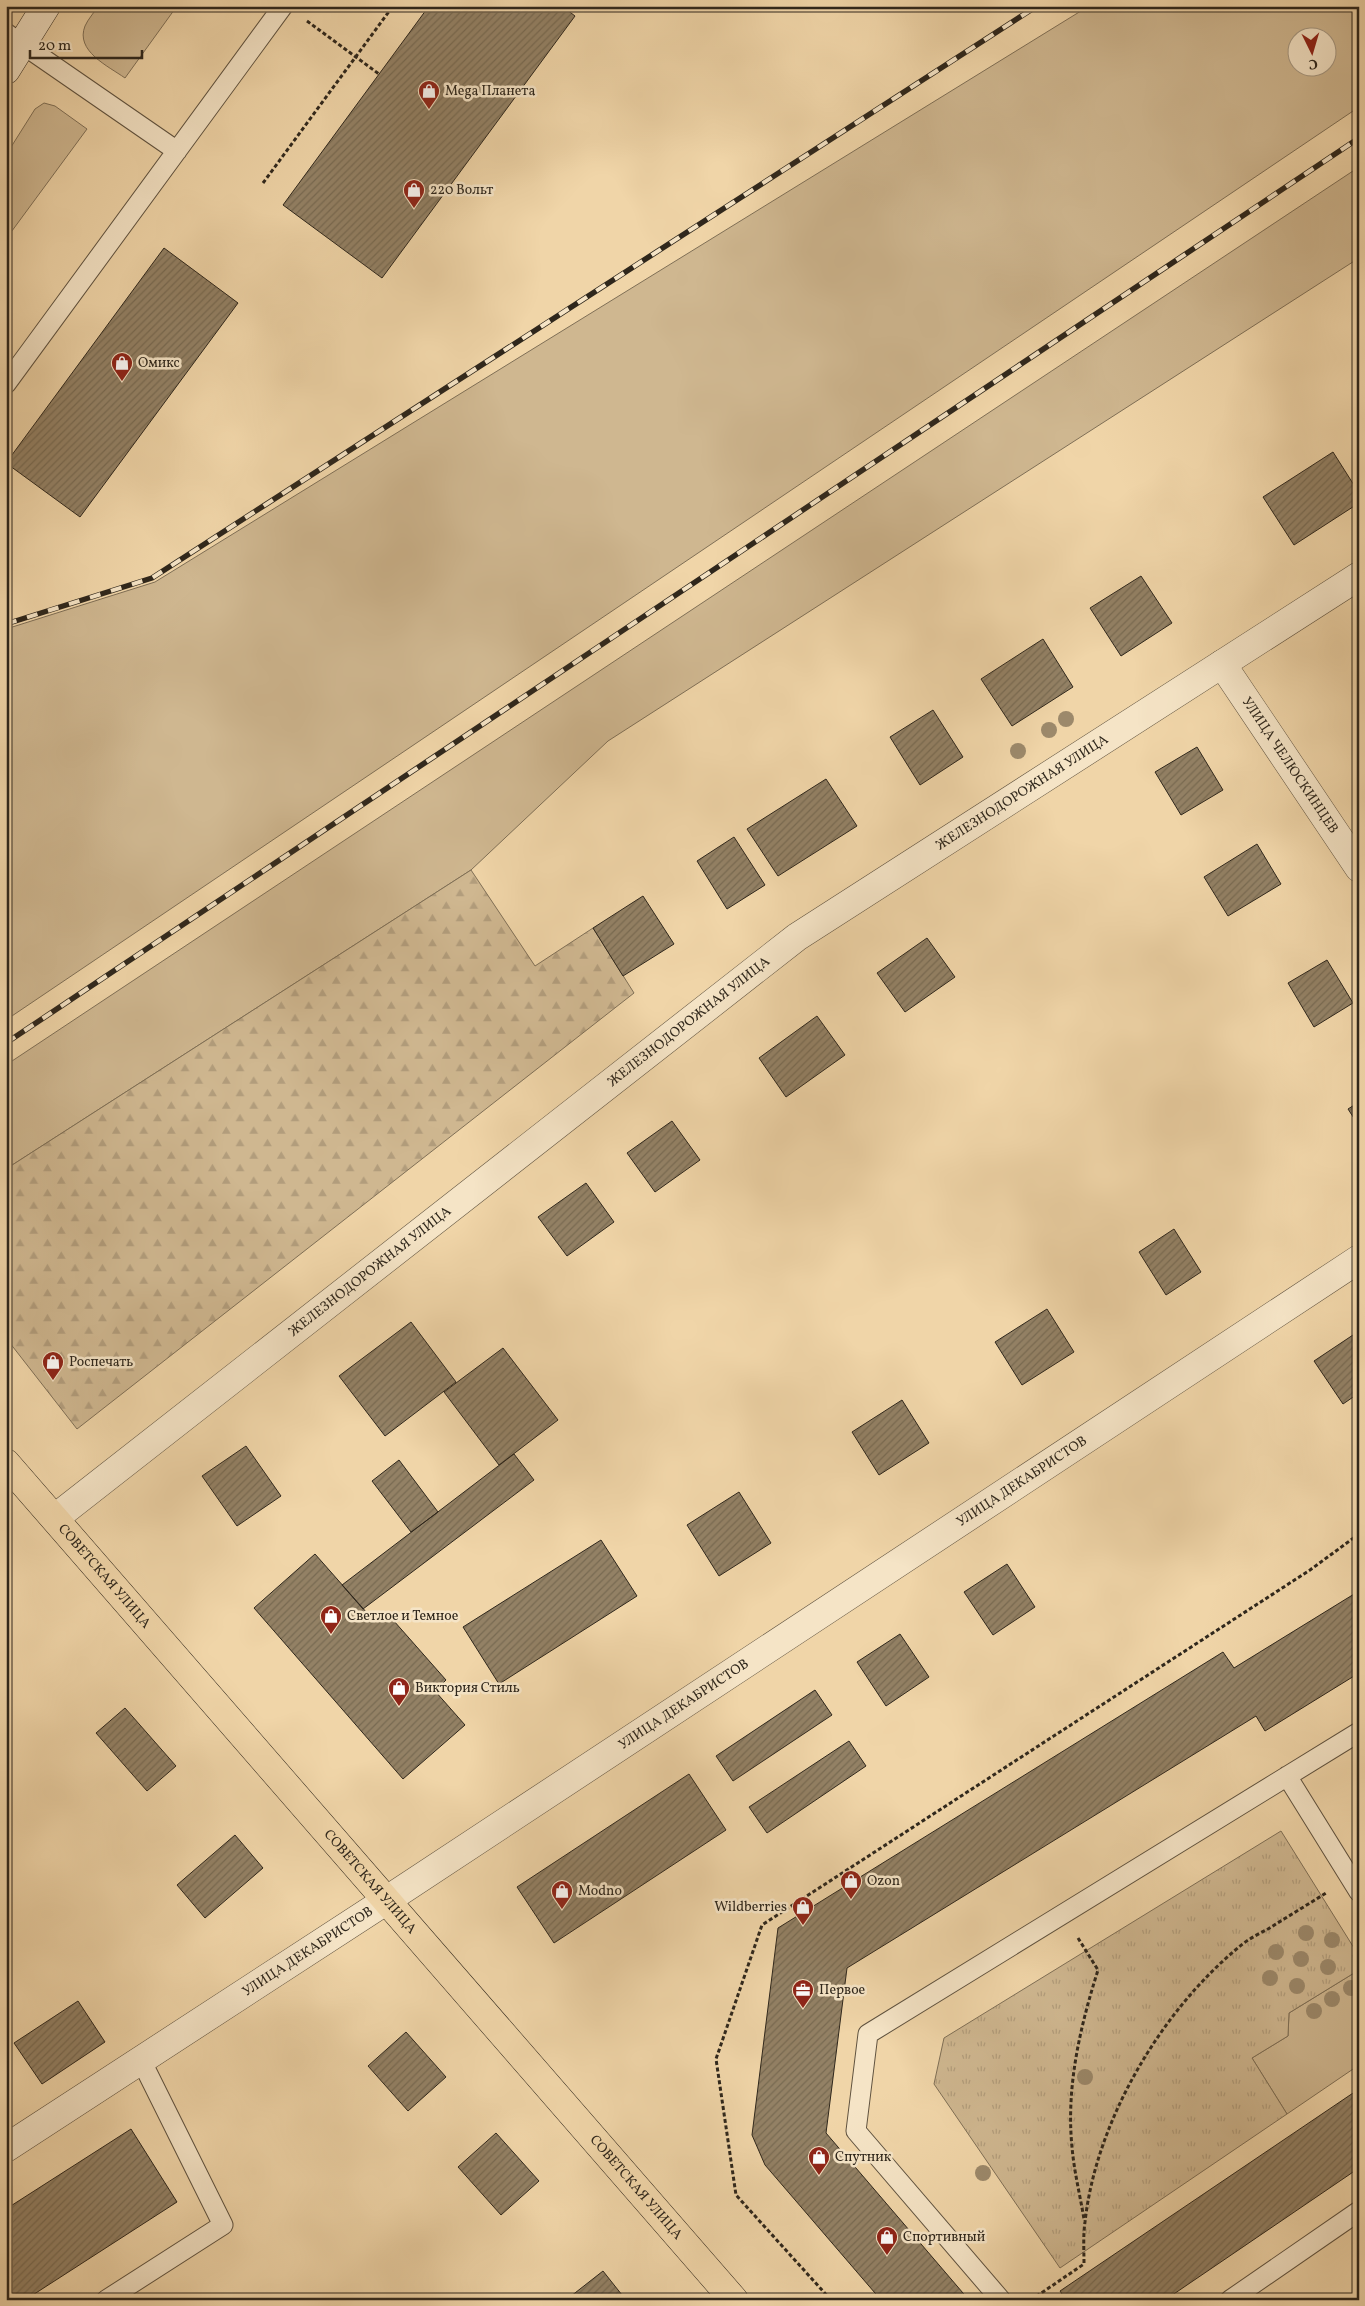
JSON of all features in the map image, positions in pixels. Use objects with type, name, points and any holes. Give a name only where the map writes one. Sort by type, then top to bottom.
[{"type":"main road","name":"СОВЕТСКАЯ УЛИЦА","points":[[6,1463],[734,2300]]},
{"type":"street","points":[[6,70],[14,38],[46,6]]},
{"type":"street","name":"ЖЕЛЕЗНОДОРОЖНАЯ УЛИЦА","points":[[54,1518],[797,937],[1359,576]]},
{"type":"street","name":"УЛИЦА ЧЕЛЮСКИНЦЕВ","points":[[1222,664],[1359,868]]},
{"type":"street","name":"УЛИЦА ДЕКАБРИСТОВ","points":[[6,2148],[387,1900],[1359,1259]]},
{"type":"lane","points":[[6,384],[283,6]]},
{"type":"lane","points":[[14,38],[177,151]]},
{"type":"lane","points":[[1001,2300],[856,2131],[868,2034],[1359,1732]]},
{"type":"lane","points":[[1287,1776],[1354,1885]]},
{"type":"lane","points":[[106,2300],[223,2225],[141,2060]]},
{"type":"lane","points":[[1230,2300],[1359,2211]]},
{"type":"path","points":[[263,183],[393,6]]},
{"type":"path","points":[[302,18],[379,74]]},
{"type":"path","points":[[831,2300],[736,2195],[716,2060],[762,1925],[1310,1570],[1359,1534]]},
{"type":"path","points":[[1032,2300],[1084,2264],[1085,2222],[1096,2170],[1110,2126],[1126,2091],[1154,2042],[1187,1999],[1239,1946],[1354,1885]]},
{"type":"path","points":[[1063,1914],[1098,1970],[1083,2017],[1072,2079],[1072,2146],[1085,2222]]},
{"type":"green space","points":[[98,6],[177,6],[125,78],[95,57],[85,43],[83,35],[85,26]]},
{"type":"green space","points":[[1089,6],[1359,6],[1359,107],[6,1020],[6,629],[155,582]]},
{"type":"green space","points":[[44,103],[55,106],[87,129],[6,239],[6,155],[35,109]]},
{"type":"green space","points":[[1359,167],[1359,258],[608,741],[471,870],[6,1169],[6,1065]]},
{"type":"green space","points":[[471,870],[535,966],[593,928],[634,993],[77,1429],[6,1338],[6,1169]]},
{"type":"green space","points":[[1281,1831],[1359,1956],[1359,1970],[1289,2013],[1288,2036],[1252,2058],[1287,2114],[1060,2268],[934,2084],[944,2038]]},
{"type":"green space","points":[[1359,1970],[1359,2065],[1287,2114],[1252,2058],[1288,2036],[1289,2013]]},
{"type":"building","points":[[429,6],[562,6],[575,16],[382,278],[283,205]]},
{"type":"building","points":[[164,248],[238,303],[80,517],[6,463]]},
{"type":"building","points":[[1333,452],[1359,493],[1359,503],[1294,545],[1263,497]]},
{"type":"building","points":[[1141,576],[1172,623],[1121,656],[1090,608]]},
{"type":"building","points":[[1043,639],[1073,687],[1012,726],[981,679]]},
{"type":"building","points":[[933,710],[963,757],[920,785],[890,737]]},
{"type":"building","points":[[1197,747],[1223,790],[1181,815],[1155,772]]},
{"type":"building","points":[[826,779],[857,826],[778,876],[747,829]]},
{"type":"building","points":[[734,837],[765,885],[727,909],[697,861]]},
{"type":"building","points":[[1257,844],[1281,884],[1228,916],[1204,877]]},
{"type":"building","points":[[643,896],[674,944],[623,976],[593,928]]},
{"type":"building","points":[[927,938],[955,977],[905,1012],[877,973]]},
{"type":"building","points":[[1327,960],[1353,1003],[1314,1027],[1288,983]]},
{"type":"building","points":[[817,1016],[845,1055],[786,1097],[759,1058]]},
{"type":"building","points":[[1359,1102],[1359,1126],[1348,1109]]},
{"type":"building","points":[[672,1121],[700,1160],[655,1192],[627,1153]]},
{"type":"building","points":[[586,1183],[614,1222],[567,1256],[538,1217]]},
{"type":"building","points":[[1174,1229],[1201,1272],[1166,1295],[1139,1252]]},
{"type":"building","points":[[1047,1309],[1074,1352],[1022,1385],[995,1342]]},
{"type":"building","points":[[411,1322],[456,1382],[385,1436],[339,1376]]},
{"type":"building","points":[[1359,1331],[1359,1393],[1343,1404],[1314,1361]]},
{"type":"building","points":[[503,1348],[558,1420],[499,1465],[444,1392]]},
{"type":"building","points":[[902,1400],[929,1443],[879,1475],[852,1432]]},
{"type":"building","points":[[246,1446],[281,1496],[237,1526],[202,1476]]},
{"type":"building","points":[[514,1454],[534,1480],[363,1609],[342,1585]]},
{"type":"building","points":[[399,1460],[438,1512],[411,1532],[372,1481]]},
{"type":"building","points":[[739,1492],[771,1543],[719,1576],[687,1525]]},
{"type":"building","points":[[601,1540],[637,1596],[499,1684],[463,1627]]},
{"type":"building","points":[[315,1554],[375,1622],[386,1612],[446,1680],[435,1691],[465,1725],[403,1779],[254,1608]]},
{"type":"building","points":[[1007,1564],[1035,1607],[993,1635],[964,1592]]},
{"type":"building","points":[[1359,1591],[1359,1673],[1265,1731],[1256,1716],[847,1968],[826,2133],[969,2300],[881,2300],[765,2165],[752,2135],[778,1928],[1223,1652],[1234,1668]]},
{"type":"building","points":[[900,1634],[929,1677],[886,1706],[857,1662]]},
{"type":"building","points":[[815,1690],[832,1715],[733,1781],[716,1756]]},
{"type":"building","points":[[125,1708],[176,1766],[147,1791],[96,1733]]},
{"type":"building","points":[[849,1741],[866,1766],[767,1833],[749,1807]]},
{"type":"building","points":[[689,1774],[726,1830],[554,1943],[517,1887]]},
{"type":"building","points":[[235,1835],[263,1868],[205,1918],[177,1885]]},
{"type":"building","points":[[78,2001],[105,2042],[42,2084],[14,2043]]},
{"type":"building","points":[[406,2032],[446,2077],[408,2111],[368,2066]]},
{"type":"building","points":[[1359,2089],[1359,2168],[1165,2300],[1066,2300],[1060,2291]]},
{"type":"building","points":[[131,2129],[177,2202],[25,2300],[6,2300],[6,2209]]},
{"type":"building","points":[[496,2133],[539,2181],[501,2215],[458,2167]]},
{"type":"building","points":[[603,2271],[626,2300],[566,2300]]},
{"type":"railway","points":[[6,624],[152,578],[1037,6]]},
{"type":"railway","points":[[6,1043],[1359,138]]},
{"type":"place","name":"Mega Планета","points":[[429,110]]},
{"type":"place","name":"220 Вольт","points":[[414,209]]},
{"type":"place","name":"Омикс","points":[[122,382]]},
{"type":"place","name":"Роспечать","points":[[53,1381]]},
{"type":"place","name":"Светлое и Темное","points":[[331,1635]]},
{"type":"place","name":"Виктория Стиль","points":[[399,1707]]},
{"type":"place","name":"Ozon","points":[[851,1900]]},
{"type":"place","name":"Modno","points":[[562,1910]]},
{"type":"place","name":"Wildberries","points":[[803,1926]]},
{"type":"place","name":"Первое","points":[[803,2009]]},
{"type":"place","name":"Спутник","points":[[819,2176]]},
{"type":"place","name":"Спортивный","points":[[887,2256]]}]
